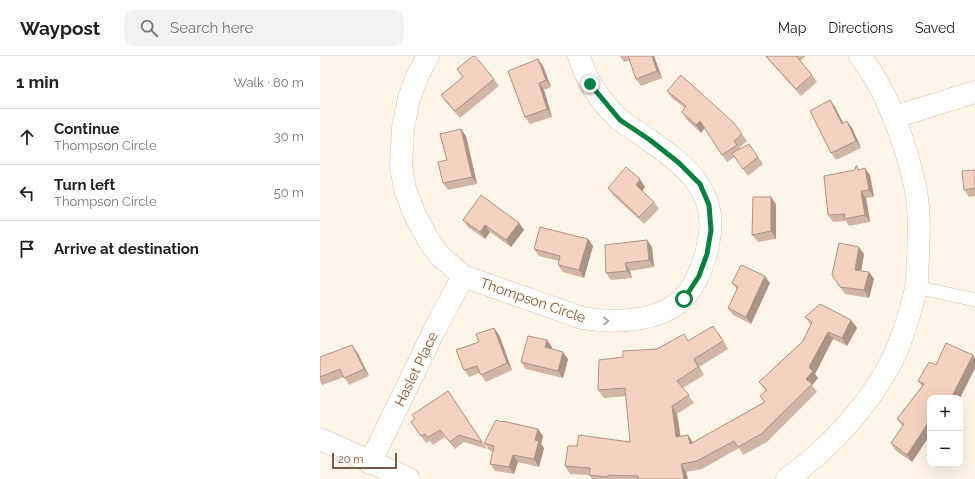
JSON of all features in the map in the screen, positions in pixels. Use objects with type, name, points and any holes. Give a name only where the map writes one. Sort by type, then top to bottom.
[{"type":"street","name":"Thompson Circle","points":[[428,56],[416,77],[409,98],[404,128],[401,166],[405,189],[415,215],[428,239],[439,255],[463,276],[582,318],[598,321],[626,320],[666,312],[684,299],[699,276],[707,254],[711,230],[709,205],[700,184],[679,163],[650,140],[620,120],[590,84],[579,56]]},
{"type":"street","points":[[788,479],[807,465],[835,437],[863,406],[883,378],[899,345],[916,287],[919,228],[915,187],[909,162],[895,117],[882,88],[860,56]]},
{"type":"street","points":[[895,117],[975,92]]},
{"type":"street","name":"Haslet Place","points":[[370,462],[434,331],[463,276]]},
{"type":"street","points":[[320,439],[409,479]]},
{"type":"lane","points":[[916,287],[975,300]]},
{"type":"building","points":[[475,56],[494,79],[455,111],[441,95],[463,77],[457,69]]},
{"type":"building","points":[[628,56],[652,56],[657,71],[636,79]]},
{"type":"building","points":[[766,56],[796,56],[812,75],[796,89]]},
{"type":"building","points":[[538,59],[546,80],[539,83],[547,109],[525,117],[508,71]]},
{"type":"building","points":[[681,75],[734,123],[742,134],[734,141],[737,145],[722,155],[700,121],[696,125],[682,112],[686,106],[667,91]]},
{"type":"building","points":[[830,100],[842,124],[847,121],[856,141],[831,153],[810,111]]},
{"type":"building","points":[[461,129],[472,177],[443,183],[438,162],[447,160],[440,134]]},
{"type":"building","points":[[749,144],[758,157],[743,169],[732,153]]},
{"type":"building","points":[[856,166],[858,170],[865,168],[869,190],[861,191],[865,215],[844,219],[845,214],[828,215],[824,176],[855,170]]},
{"type":"building","points":[[626,167],[640,179],[636,185],[654,202],[639,217],[608,188]]},
{"type":"building","points":[[975,170],[975,188],[964,190],[962,171]]},
{"type":"building","points":[[481,195],[519,223],[506,240],[485,225],[480,232],[463,220]]},
{"type":"building","points":[[753,197],[771,197],[771,231],[752,235]]},
{"type":"building","points":[[540,227],[588,239],[579,270],[558,265],[560,256],[534,249]]},
{"type":"building","points":[[647,240],[649,260],[625,263],[627,271],[606,273],[605,245]]},
{"type":"building","points":[[839,243],[859,247],[855,270],[869,272],[864,290],[840,287],[832,275]]},
{"type":"building","points":[[741,265],[765,276],[746,317],[728,308],[738,287],[732,283]]},
{"type":"building","points":[[820,304],[851,320],[842,338],[828,332],[809,367],[813,371],[806,379],[812,384],[761,434],[738,447],[734,441],[697,461],[681,464],[684,479],[638,479],[638,476],[608,475],[608,477],[589,475],[590,468],[565,466],[568,446],[577,446],[579,435],[630,442],[625,388],[598,390],[599,360],[623,357],[623,351],[657,349],[684,334],[688,341],[713,326],[723,341],[694,359],[698,367],[677,381],[689,395],[672,406],[676,437],[688,435],[690,444],[765,402],[760,396],[767,390],[759,382],[803,341],[812,322],[805,317]]},
{"type":"building","points":[[494,328],[507,363],[481,375],[477,366],[464,370],[456,350],[479,342],[476,334]]},
{"type":"building","points":[[528,336],[547,340],[545,347],[563,352],[558,371],[521,362]]},
{"type":"building","points":[[946,343],[973,355],[953,395],[927,395],[927,425],[907,455],[891,443],[904,424],[897,419],[924,384],[918,381],[929,362],[936,365]]},
{"type":"building","points":[[352,345],[364,369],[344,378],[340,369],[320,377],[320,357]]},
{"type":"building","points":[[448,391],[482,442],[459,435],[450,442],[440,430],[428,437],[425,434],[421,436],[411,422],[415,419],[412,415]]},
{"type":"building","points":[[496,420],[538,429],[535,440],[539,441],[534,459],[513,455],[509,467],[490,464],[494,446],[484,443]]},
{"type":"route","points":[[590,84],[620,120],[650,140],[679,163],[700,184],[709,205],[711,230],[707,254],[699,276],[684,299]]}]
